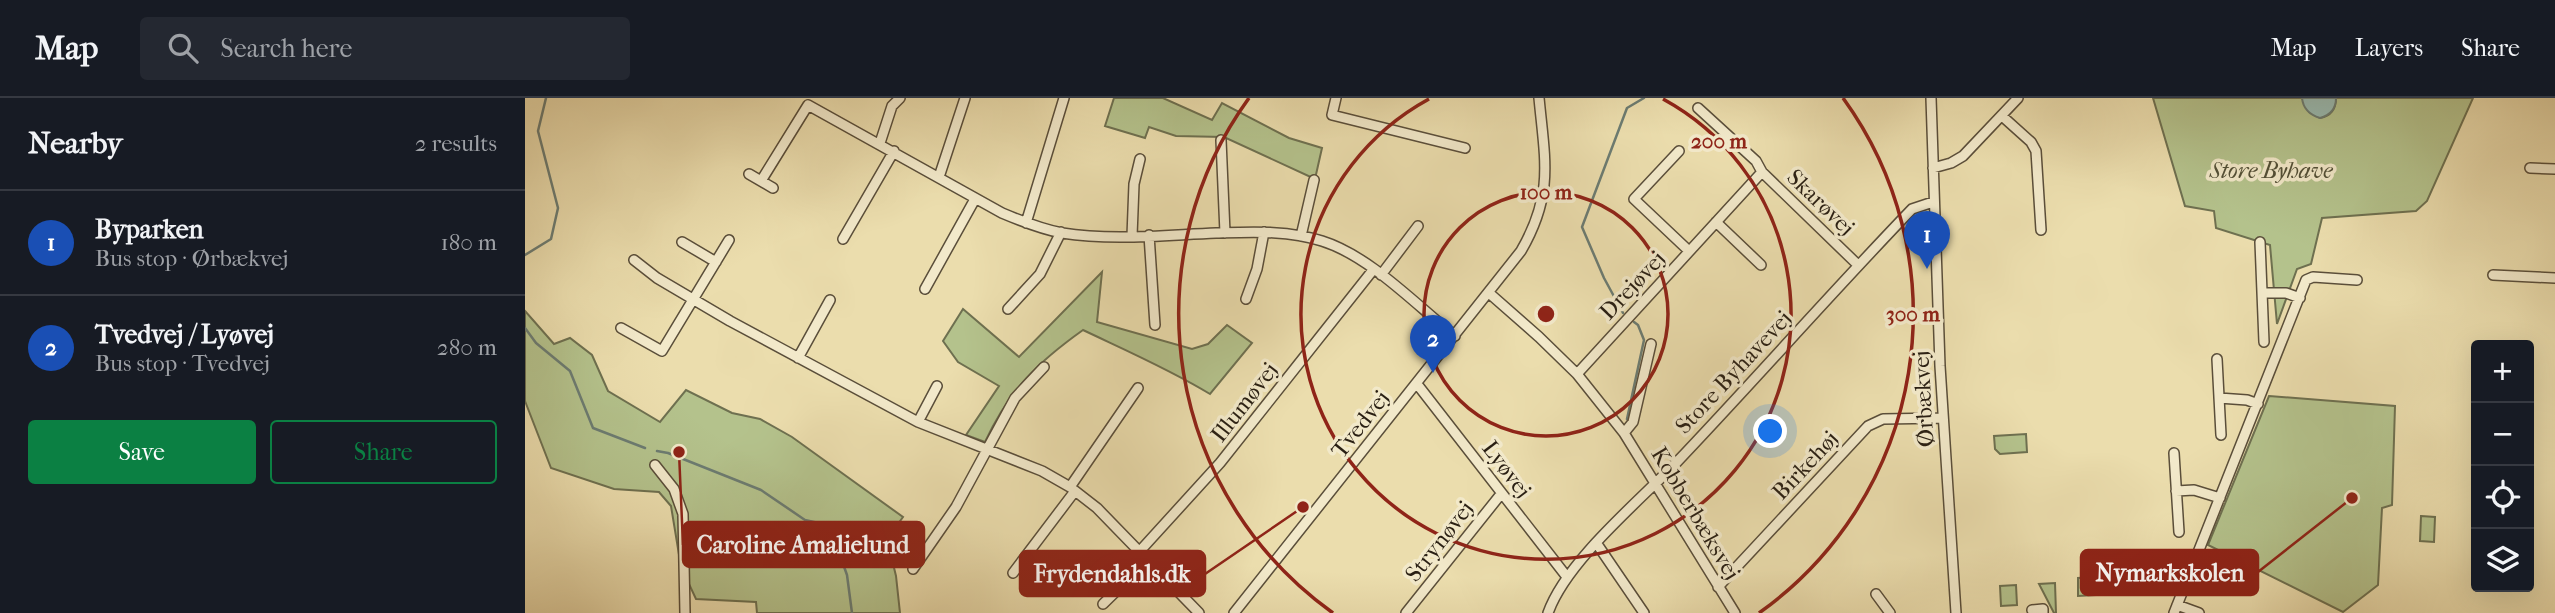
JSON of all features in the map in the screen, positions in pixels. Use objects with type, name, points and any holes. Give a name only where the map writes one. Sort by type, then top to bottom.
[{"type":"street","points":[[880,143],[892,106],[900,98]]},
{"type":"street","points":[[939,177],[965,98]]},
{"type":"street","points":[[1026,223],[1064,98]]},
{"type":"street","points":[[1336,98],[1332,115],[1465,148]]},
{"type":"street","name":"Tvedvej","points":[[1234,613],[1489,293],[1531,234],[1543,198],[1546,173],[1539,98]]},
{"type":"street","name":"Ørbækvej","points":[[1931,98],[1943,418],[1956,613]]},
{"type":"street","points":[[1933,168],[1963,156],[2018,98]]},
{"type":"street","points":[[761,181],[808,105],[880,143],[975,199],[1026,223],[1090,236],[1264,232],[1322,241],[1343,250],[1377,272],[1455,336]]},
{"type":"street","name":"Skarøvej","points":[[1698,108],[1756,161],[1762,172],[1858,265]]},
{"type":"street","points":[[2001,116],[2031,142],[2036,151],[2041,230]]},
{"type":"street","points":[[1221,140],[1225,233]]},
{"type":"street","points":[[843,239],[894,151]]},
{"type":"street","points":[[1679,151],[1633,199],[1689,251]]},
{"type":"street","points":[[1132,236],[1134,184],[1140,159]]},
{"type":"street","points":[[2530,168],[2555,169]]},
{"type":"street","name":"Drejøvej","points":[[1577,374],[1762,172]]},
{"type":"street","points":[[749,174],[773,188]]},
{"type":"street","points":[[1301,236],[1314,180]]},
{"type":"street","points":[[925,289],[975,199]]},
{"type":"street","name":"Store Byhavevej","points":[[1548,613],[1552,600],[1567,577],[1858,265],[1912,209],[1933,202]]},
{"type":"street","points":[[1716,222],[1761,265]]},
{"type":"street","name":"Illumøvej","points":[[1139,552],[1220,463],[1418,226]]},
{"type":"street","points":[[1008,309],[1039,274],[1061,232]]},
{"type":"street","points":[[1247,299],[1257,269],[1264,232]]},
{"type":"street","points":[[1149,235],[1155,325]]},
{"type":"street","points":[[621,328],[662,351],[729,240]]},
{"type":"street","points":[[682,242],[716,262]]},
{"type":"street","points":[[2260,242],[2264,342]]},
{"type":"street","points":[[634,260],[693,300],[918,422],[1042,471],[1072,489],[1097,508],[1199,613]]},
{"type":"street","points":[[2493,275],[2555,278]]},
{"type":"street","points":[[2199,613],[2175,609],[2307,281],[2313,277],[2357,280]]},
{"type":"street","name":"Kobberbæksvej","points":[[1489,293],[1577,374],[1624,433],[1735,613]]},
{"type":"street","points":[[2262,293],[2286,293],[2300,298]]},
{"type":"street","points":[[798,358],[830,300]]},
{"type":"street","name":"Kobberbæksvej","points":[[1624,433],[1633,422],[1651,344]]},
{"type":"street","points":[[2217,359],[2221,435]]},
{"type":"street","points":[[913,569],[956,508],[1015,398],[1044,367]]},
{"type":"street","name":"Lyøvej","points":[[1417,384],[1567,577]]},
{"type":"street","points":[[918,422],[937,386]]},
{"type":"street","points":[[1013,573],[1138,388]]},
{"type":"street","points":[[2220,398],[2247,400],[2258,404]]},
{"type":"street","name":"Birkehøj","points":[[1718,587],[1868,426],[1883,419],[1943,418]]},
{"type":"street","points":[[2174,453],[2179,532]]},
{"type":"street","points":[[655,465],[674,489],[683,514],[685,613]]},
{"type":"street","points":[[2176,491],[2204,492],[2220,498]]},
{"type":"street","name":"Strynøvej","points":[[1406,613],[1501,494]]},
{"type":"street","points":[[1597,544],[1644,613]]},
{"type":"street","points":[[2137,560],[2178,558],[2195,561]]},
{"type":"street","points":[[1103,604],[1147,561]]},
{"type":"street","points":[[1876,594],[1890,613]]},
{"type":"street","points":[[2032,610],[2043,610],[2043,613]]},
{"type":"green space","points":[[1114,98],[1163,98],[1212,120],[1222,103],[1289,138],[1322,148],[1315,179],[1224,137],[1176,136],[1149,127],[1145,138],[1105,126]]},
{"type":"green space","name":"Store Byhave","points":[[2153,98],[2302,98],[2309,112],[2320,118],[2332,111],[2336,98],[2473,98],[2427,201],[2416,211],[2322,218],[2311,264],[2297,269],[2277,324],[2270,245],[2216,228],[2214,211],[2185,206]]},
{"type":"green space","points":[[1102,272],[1097,322],[1192,349],[1208,344],[1227,325],[1252,343],[1210,394],[1164,368],[1083,330],[1026,379],[1004,407],[985,442],[966,435],[999,386],[958,362],[943,341],[963,309],[1019,357]]},
{"type":"green space","points":[[525,311],[554,344],[570,338],[592,355],[608,391],[660,422],[686,390],[732,413],[760,419],[792,437],[903,517],[887,539],[896,576],[900,613],[757,613],[756,602],[696,599],[681,567],[671,506],[659,492],[614,489],[551,468],[525,401]]},
{"type":"green space","points":[[2269,396],[2395,406],[2392,505],[2382,508],[2378,585],[2343,612],[2208,545]]},
{"type":"green space","points":[[2026,434],[2027,452],[2000,454],[1995,449],[1994,436]]},
{"type":"green space","points":[[2421,516],[2435,517],[2434,542],[2420,541]]},
{"type":"green space","points":[[2093,577],[2095,595],[2078,596],[2078,578]]},
{"type":"green space","points":[[2055,583],[2056,613],[2054,613],[2039,584]]},
{"type":"green space","points":[[2016,585],[2017,605],[2001,606],[2000,586]]},
{"type":"water","points":[[2302,98],[2336,98],[2332,111],[2320,118],[2308,111]]},
{"type":"waterway","points":[[525,255],[551,239],[558,208],[538,131],[546,98]]},
{"type":"waterway","points":[[1623,313],[1582,227],[1627,108],[1644,98]]},
{"type":"waterway","points":[[1627,419],[1644,340],[1634,322]]},
{"type":"waterway","points":[[525,328],[536,343],[570,371],[593,428],[645,448]]},
{"type":"waterway","points":[[657,451],[761,490],[805,520],[823,524],[832,533],[847,575],[852,613]]},
{"type":"place","name":"Byparken","points":[[1927,269]]},
{"type":"place","name":"Tvedvej / Lyøvej","points":[[1433,373]]},
{"type":"place","name":"Caroline Amalielund","points":[[679,452]]},
{"type":"place","name":"Nymarkskolen","points":[[2352,498]]},
{"type":"place","name":"Frydendahls.dk","points":[[1303,507]]}]
